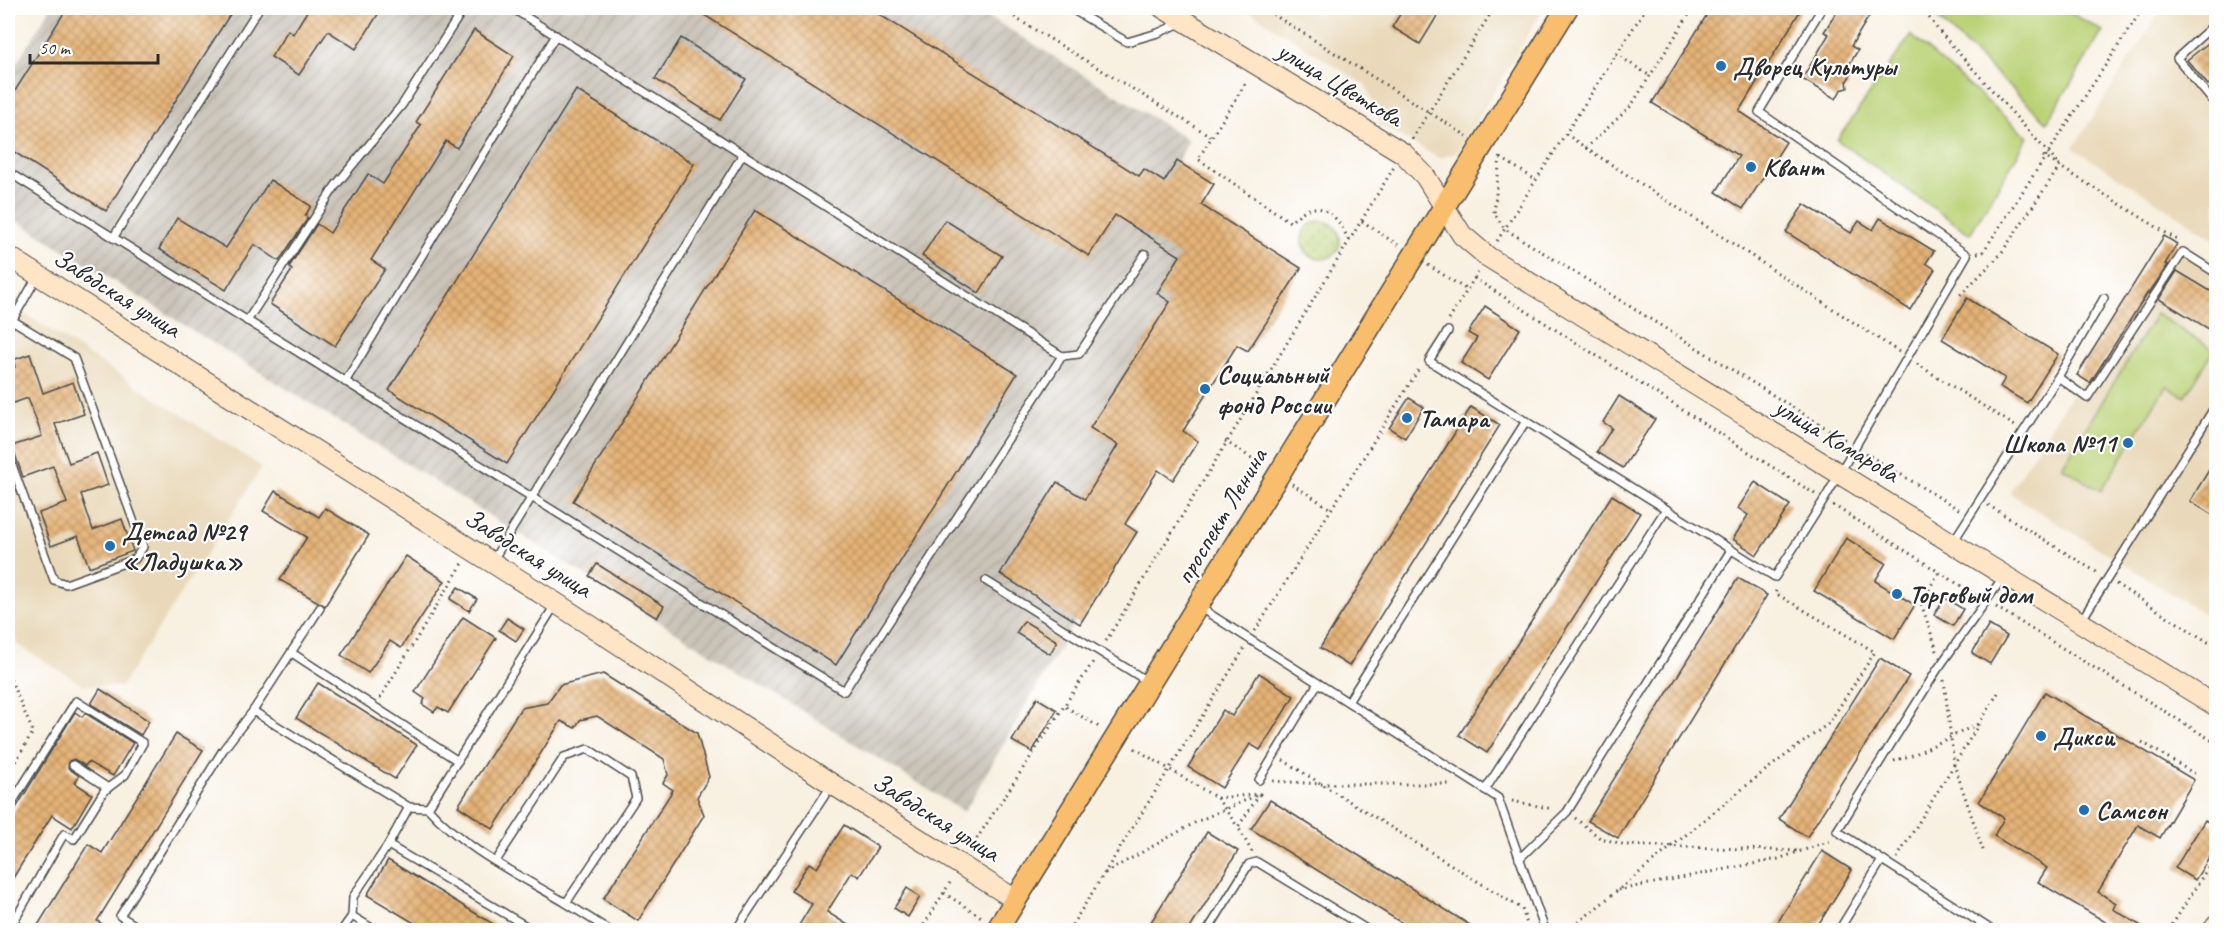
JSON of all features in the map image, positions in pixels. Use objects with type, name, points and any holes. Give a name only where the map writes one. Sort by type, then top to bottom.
[{"type":"main road","name":"проспект Ленина","points":[[998,929],[1567,8]]},
{"type":"street","name":"улица Цветкова","points":[[1163,8],[1403,153],[1425,176],[1445,204]]},
{"type":"street","name":"улица Комарова","points":[[1445,204],[1462,235],[1488,257],[2217,706]]},
{"type":"street","name":"Заводская улица","points":[[8,256],[492,562],[1016,900]]},
{"type":"street","points":[[2213,930],[2217,925]]},
{"type":"lane","points":[[113,238],[259,8]]},
{"type":"lane","points":[[247,321],[336,185],[402,105],[464,8]]},
{"type":"lane","points":[[512,8],[1062,356],[1079,354],[1145,254]]},
{"type":"lane","points":[[1070,8],[1127,42],[1158,33],[1185,21]]},
{"type":"lane","points":[[1446,330],[1429,361],[1775,577],[1824,500],[1967,255],[1759,112],[1822,8]]},
{"type":"lane","points":[[2217,23],[2177,58],[2217,105]]},
{"type":"lane","points":[[345,382],[556,35]]},
{"type":"lane","points":[[492,562],[743,154]]},
{"type":"lane","points":[[8,172],[844,691],[1062,356]]},
{"type":"lane","points":[[2058,377],[2087,398],[2183,252],[2217,273]]},
{"type":"lane","points":[[8,328],[38,275]]},
{"type":"lane","points":[[1953,542],[2024,432],[2104,298]]},
{"type":"lane","points":[[8,454],[54,580],[66,584],[135,559],[143,547],[74,358],[12,320]]},
{"type":"lane","points":[[2080,623],[2217,405]]},
{"type":"lane","points":[[1347,702],[1526,421]]},
{"type":"lane","points":[[1485,790],[1666,508]]},
{"type":"lane","points":[[1519,859],[1567,812],[1731,550]]},
{"type":"lane","points":[[1992,930],[1837,831],[1941,663],[2004,576]]},
{"type":"lane","points":[[986,581],[1149,683]]},
{"type":"lane","points":[[428,808],[556,603]]},
{"type":"lane","points":[[1197,606],[1498,798],[1545,930]]},
{"type":"lane","points":[[143,930],[120,916],[223,750],[253,711],[321,608]]},
{"type":"lane","points":[[292,653],[458,761]]},
{"type":"lane","points":[[1263,780],[1274,755],[1318,683]]},
{"type":"lane","points":[[8,809],[76,701],[143,743],[124,776],[108,788],[74,839],[64,834],[9,930]]},
{"type":"lane","points":[[253,711],[409,807],[428,808],[447,830],[609,930]]},
{"type":"lane","points":[[496,861],[564,757],[588,749],[631,777],[636,798],[566,903]]},
{"type":"lane","points":[[73,765],[108,788]]},
{"type":"lane","points":[[736,930],[832,783]]},
{"type":"lane","points":[[342,930],[352,916],[353,897],[388,845],[409,807]]},
{"type":"lane","points":[[388,845],[533,930]]},
{"type":"lane","points":[[1839,930],[1882,860]]},
{"type":"lane","points":[[1208,930],[1249,864],[1257,862],[1368,930]]},
{"type":"lane","points":[[352,916],[375,930]]},
{"type":"path","points":[[999,8],[1212,137]]},
{"type":"path","points":[[1263,8],[1536,180]]},
{"type":"path","points":[[1102,646],[1494,8]]},
{"type":"path","points":[[1446,330],[1474,278],[1646,8]]},
{"type":"path","points":[[1586,148],[1631,106],[1693,8]]},
{"type":"path","points":[[1922,8],[1939,31],[2060,166]]},
{"type":"path","points":[[1967,255],[1983,252],[2046,151],[2143,8]]},
{"type":"path","points":[[1616,54],[1650,76]]},
{"type":"path","points":[[1245,84],[1198,159],[1290,222],[1306,210],[1320,209],[1334,215],[1349,241]]},
{"type":"path","points":[[1566,134],[1908,358]]},
{"type":"path","points":[[2043,156],[2187,247]]},
{"type":"path","points":[[1500,157],[1494,213],[1505,229],[1970,516]]},
{"type":"path","points":[[1956,300],[1962,291],[1973,284],[2000,255],[2060,166]]},
{"type":"path","points":[[1474,278],[1939,572],[2217,743]]},
{"type":"path","points":[[1922,355],[1916,364],[2024,432]]},
{"type":"path","points":[[1069,930],[1425,359]]},
{"type":"path","points":[[374,707],[466,559]]},
{"type":"path","points":[[1939,572],[1921,603],[1941,663],[1954,764],[1984,853]]},
{"type":"path","points":[[1569,930],[1762,773],[1829,723],[1875,652],[1775,592],[1781,583]]},
{"type":"path","points":[[921,930],[961,863],[1066,707],[1096,656]]},
{"type":"path","points":[[8,674],[33,732],[8,775]]},
{"type":"path","points":[[1892,866],[1998,693]]},
{"type":"path","points":[[1066,707],[1217,798],[1238,827],[1257,862]]},
{"type":"path","points":[[1893,762],[1980,723]]},
{"type":"path","points":[[2142,742],[2198,776]]},
{"type":"path","points":[[1274,755],[1522,909],[1529,930]]},
{"type":"path","points":[[1238,827],[1260,795],[1263,780],[1321,784],[1475,784]]},
{"type":"path","points":[[1217,798],[1260,795]]},
{"type":"path","points":[[1103,874],[1198,821],[1260,795]]},
{"type":"path","points":[[1498,798],[1567,812],[1600,838],[1626,845],[1802,851]]},
{"type":"path","points":[[1617,890],[1778,859],[1845,836]]},
{"type":"path","points":[[2169,930],[2217,855]]},
{"type":"path","points":[[944,893],[998,929]]},
{"type":"shaded area","points":[[51,8],[975,8],[1189,140],[1178,161],[1214,184],[1201,205],[1209,210],[1185,249],[1276,307],[1248,351],[1237,345],[1183,431],[1198,441],[1173,480],[1118,446],[1085,499],[1137,532],[1080,624],[1075,621],[964,812],[8,215],[8,77]]},
{"type":"shaded area","points":[[1244,8],[1544,8],[1457,153],[1439,158],[1381,125],[1366,86]]},
{"type":"shaded area","points":[[2162,8],[2216,8],[2216,240],[2073,148]]},
{"type":"shaded area","name":"Школа №11","points":[[2177,244],[2216,269],[2216,621],[2009,493],[2082,378],[2091,383]]},
{"type":"shaded area","name":"Детсад №29 «Ладушка»","points":[[8,303],[262,467],[121,687],[83,685],[18,645],[8,624]]},
{"type":"green space","points":[[1927,8],[2062,8],[2103,31],[2047,122]]},
{"type":"green space","points":[[1911,35],[2028,137],[1970,234],[1837,140]]},
{"type":"green space","points":[[1321,221],[1334,227],[1340,240],[1334,253],[1321,259],[1308,253],[1302,240],[1308,227]]},
{"type":"green space","points":[[2156,314],[2214,350],[2185,397],[2166,386],[2101,491],[2062,467]]},
{"type":"building","points":[[67,8],[234,8],[106,211],[8,148],[8,102]]},
{"type":"building","points":[[309,8],[382,8],[356,49],[328,31],[299,75],[271,57],[288,30],[293,34]]},
{"type":"building","points":[[693,8],[869,8],[1139,176],[1144,169],[1164,182],[1177,161],[1214,184],[1201,205],[1301,268],[1248,351],[1237,345],[1183,431],[1198,441],[1173,480],[1158,470],[1125,524],[1137,532],[1080,624],[1000,574],[1057,482],[1085,499],[1118,445],[1090,428],[1170,302],[1157,293],[1180,256],[1115,215],[1089,256]]},
{"type":"building","points":[[1404,8],[1442,8],[1420,44],[1392,27]]},
{"type":"building","name":"Дворец Культуры","points":[[1711,8],[1802,8],[1739,111],[1786,142],[1743,209],[1716,192],[1739,156],[1652,103]]},
{"type":"building","points":[[1839,8],[1874,8],[1851,46],[1858,50],[1846,70],[1851,74],[1847,81],[1848,88],[1841,90],[1836,99],[1802,79],[1829,34],[1824,32]]},
{"type":"building","points":[[474,30],[514,56],[457,148],[446,141],[371,260],[385,269],[335,346],[270,304],[292,270],[289,267],[317,224],[330,233],[368,174],[383,184],[421,125],[416,122]]},
{"type":"building","points":[[2217,36],[2217,78],[2208,85],[2187,60]]},
{"type":"building","points":[[681,38],[746,79],[720,120],[655,79]]},
{"type":"building","points":[[576,90],[694,164],[507,464],[389,390]]},
{"type":"building","points":[[270,180],[311,206],[305,216],[308,218],[279,261],[254,244],[226,290],[159,249],[177,218],[226,248]]},
{"type":"building","points":[[1804,204],[1851,233],[1859,221],[1873,230],[1880,218],[1934,251],[1926,263],[1935,269],[1910,310],[1786,232]]},
{"type":"building","points":[[755,210],[1017,374],[836,665],[573,501]]},
{"type":"building","points":[[945,220],[1002,256],[979,293],[922,256]]},
{"type":"building","points":[[2164,236],[2177,244],[2165,264],[2168,265],[2090,383],[2077,375]]},
{"type":"building","points":[[2177,271],[2217,295],[2217,334],[2159,299]]},
{"type":"building","points":[[1967,298],[2058,354],[2027,403],[2000,387],[2005,378],[1942,339]]},
{"type":"building","points":[[1485,306],[1520,329],[1488,380],[1461,363],[1477,338],[1468,333]]},
{"type":"building","points":[[30,354],[43,393],[73,382],[84,414],[55,424],[69,463],[97,453],[108,485],[81,494],[93,530],[122,519],[133,551],[89,567],[78,536],[51,546],[39,513],[67,503],[53,466],[23,477],[12,446],[42,436],[28,398],[8,405],[8,369],[15,367],[13,360]]},
{"type":"building","points":[[1619,396],[1655,419],[1623,468],[1597,452],[1612,428],[1603,422]]},
{"type":"building","name":"Тамара","points":[[1409,398],[1424,407],[1405,438],[1389,428]]},
{"type":"building","points":[[1471,407],[1500,425],[1349,666],[1320,648]]},
{"type":"building","points":[[2217,457],[2217,518],[2190,501]]},
{"type":"building","points":[[1755,482],[1790,505],[1757,555],[1733,539],[1748,515],[1738,508]]},
{"type":"building","points":[[275,491],[319,517],[325,508],[369,535],[325,606],[280,580],[307,537],[263,511]]},
{"type":"building","points":[[1612,495],[1640,513],[1487,753],[1459,735]]},
{"type":"building","points":[[1846,538],[1886,563],[1875,581],[1915,605],[1894,639],[1814,591]]},
{"type":"building","points":[[406,556],[445,581],[401,648],[390,641],[368,673],[341,655]]},
{"type":"building","points":[[597,564],[664,606],[657,618],[589,576]]},
{"type":"building","points":[[1738,578],[1767,595],[1618,838],[1588,821]]},
{"type":"building","points":[[458,587],[477,599],[469,611],[450,599]]},
{"type":"building","points":[[1945,598],[1963,609],[1953,626],[1934,615]]},
{"type":"building","points":[[463,617],[496,638],[448,713],[438,707],[434,712],[422,704],[425,699],[415,692]]},
{"type":"building","points":[[507,618],[524,629],[516,641],[499,630]]},
{"type":"building","points":[[1024,621],[1057,641],[1050,654],[1016,633]]},
{"type":"building","points":[[1989,625],[2007,636],[1990,664],[1972,653]]},
{"type":"building","points":[[1880,658],[1909,676],[1807,837],[1779,819]]},
{"type":"building","points":[[1259,673],[1294,696],[1260,750],[1250,744],[1222,788],[1188,767],[1223,710],[1232,716]]},
{"type":"building","points":[[603,674],[697,733],[709,777],[697,797],[704,815],[638,921],[603,899],[673,790],[663,783],[668,775],[664,759],[597,716],[580,720],[575,728],[561,721],[493,829],[458,806],[521,708],[547,703],[560,685]]},
{"type":"building","points":[[318,683],[417,745],[395,779],[296,718]]},
{"type":"building","points":[[100,689],[149,721],[141,735],[91,704]]},
{"type":"building","name":"Самсон","points":[[2045,692],[2194,780],[2160,838],[2138,825],[2098,892],[2116,903],[2113,909],[2148,930],[2119,930],[2038,882],[2047,868],[1994,836],[2004,818],[1979,802]]},
{"type":"building","points":[[1037,698],[1057,710],[1032,752],[1012,741]]},
{"type":"building","points":[[75,712],[82,717],[85,713],[133,743],[113,776],[88,762],[85,766],[74,759],[69,761],[68,768],[79,776],[75,783],[92,794],[72,828],[52,815],[8,886],[8,821]]},
{"type":"building","points":[[176,734],[203,750],[97,921],[113,930],[35,930],[88,844],[102,853]]},
{"type":"building","points":[[1270,800],[1478,930],[1413,930],[1251,829]]},
{"type":"building","points":[[2205,820],[2217,827],[2217,846],[2195,880],[2175,868]]},
{"type":"building","points":[[844,825],[878,847],[859,877],[852,872],[827,912],[856,930],[796,930],[812,904],[791,891],[809,863],[817,868]]},
{"type":"building","points":[[1207,832],[1238,851],[1189,930],[1146,930]]},
{"type":"building","points":[[1822,851],[1852,870],[1815,930],[1773,930]]},
{"type":"building","points":[[388,860],[503,930],[426,930],[367,895]]},
{"type":"building","points":[[907,888],[920,897],[908,917],[894,908]]},
{"type":"place","name":"Дворец Культуры","points":[[1721,66]]},
{"type":"place","name":"Квант","points":[[1751,167]]},
{"type":"place","name":"Социальный фонд России","points":[[1205,389]]},
{"type":"place","name":"Тамара","points":[[1407,418]]},
{"type":"place","name":"Школа №11","points":[[2128,443]]},
{"type":"place","name":"Детсад №29 «Ладушка»","points":[[110,546]]},
{"type":"place","name":"Торговый дом","points":[[1897,594]]},
{"type":"place","name":"Дикси","points":[[2041,736]]},
{"type":"place","name":"Самсон","points":[[2084,810]]}]
